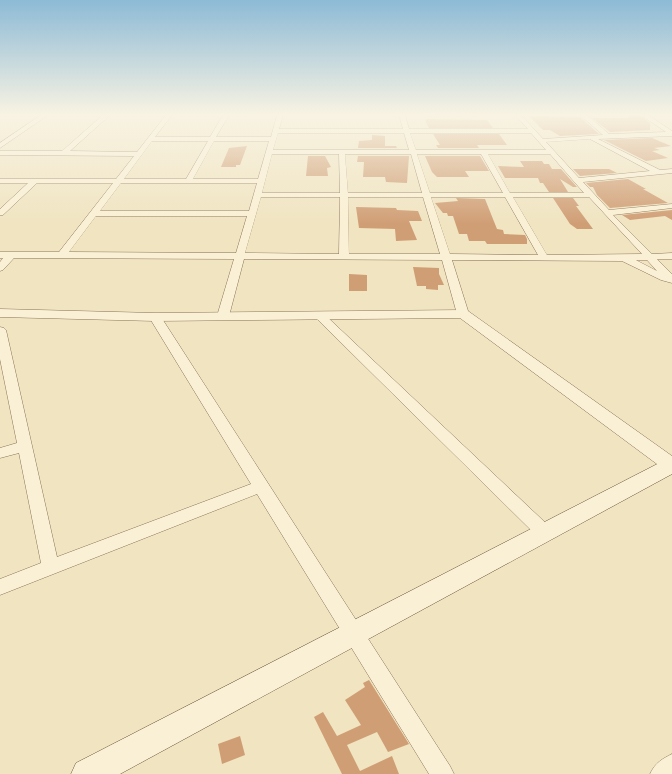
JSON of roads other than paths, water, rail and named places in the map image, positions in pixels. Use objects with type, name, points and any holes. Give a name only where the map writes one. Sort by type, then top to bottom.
[{"type":"main road","points":[[87,774],[672,465]]},
{"type":"street","points":[[63,154],[66,151]]},
{"type":"street","points":[[62,255],[92,213],[141,151]]},
{"type":"street","points":[[188,181],[206,151]]},
{"type":"street","points":[[617,151],[672,180]]},
{"type":"street","points":[[223,316],[270,152],[552,152],[590,195],[672,281]]},
{"type":"street","points":[[342,152],[344,256]]},
{"type":"street","points":[[412,152],[447,257],[463,314]]},
{"type":"street","points":[[483,152],[506,195],[544,257]]},
{"type":"street","points":[[0,153],[139,154]]},
{"type":"street","points":[[577,180],[672,171]]},
{"type":"street","points":[[0,181],[262,181]]},
{"type":"street","points":[[0,213],[35,181]]},
{"type":"street","points":[[258,195],[590,195]]},
{"type":"street","points":[[607,213],[672,206]]},
{"type":"street","points":[[92,213],[253,214]]},
{"type":"street","points":[[0,255],[624,258],[671,256]]},
{"type":"street","points":[[0,268],[12,255]]},
{"type":"street","points":[[624,258],[672,281]]},
{"type":"street","points":[[0,313],[155,317],[463,314],[672,465]]},
{"type":"street","points":[[319,315],[544,532]]},
{"type":"street","points":[[155,317],[442,774]]},
{"type":"street","points":[[0,330],[51,568]]},
{"type":"street","points":[[0,453],[25,446]]},
{"type":"street","points":[[0,588],[261,486]]},
{"type":"street","points":[[662,774],[672,766]]}]
